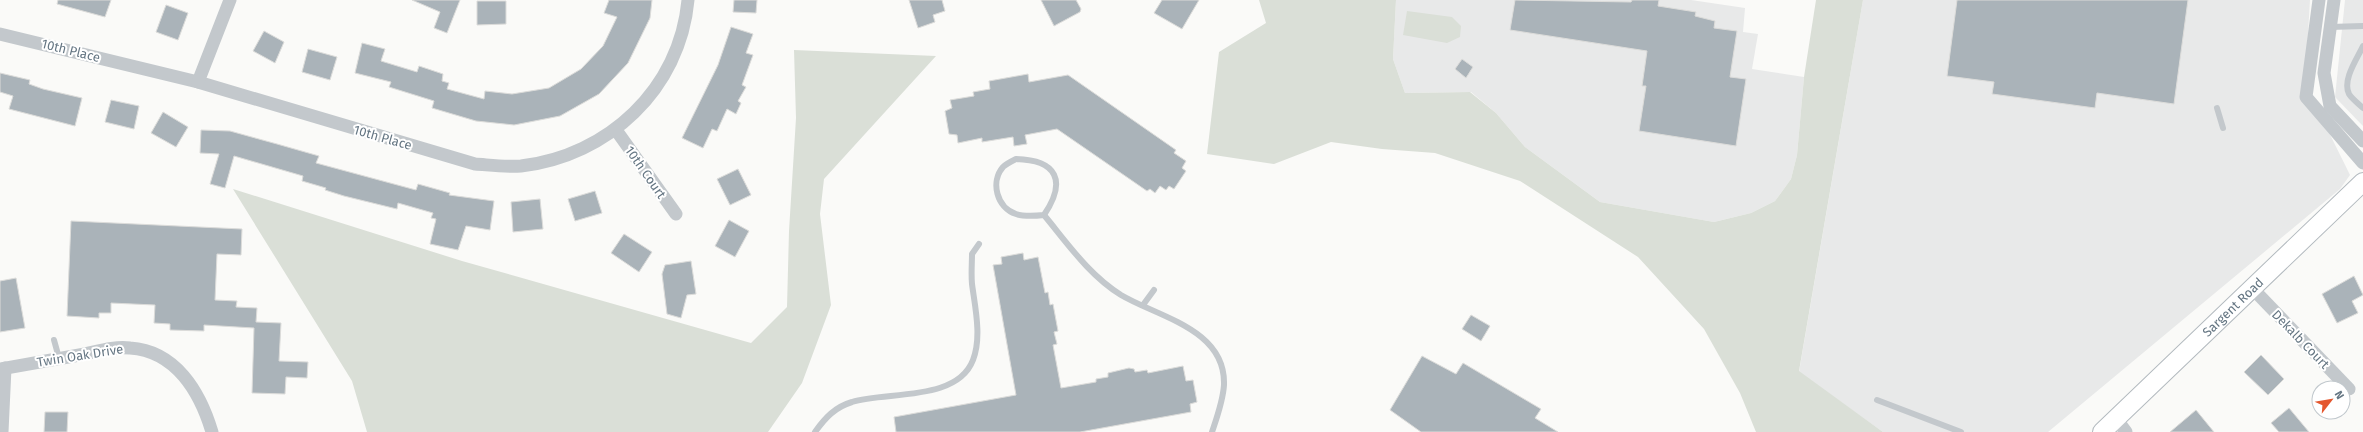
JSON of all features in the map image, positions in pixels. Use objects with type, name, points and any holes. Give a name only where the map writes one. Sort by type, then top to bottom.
[{"type":"main road","name":"Sargent Road","points":[[2102,432],[2121,426],[2252,289],[2363,182]]},
{"type":"street","points":[[198,82],[230,0]]},
{"type":"street","name":"10th Place","points":[[0,34],[198,82],[475,164],[514,166],[541,162],[575,151],[616,130],[646,101],[675,57],[684,31],[688,0]]},
{"type":"street","points":[[2334,0],[2324,73],[2330,106],[2363,141]]},
{"type":"street","points":[[2316,7],[2309,56],[2306,97],[2363,163]]},
{"type":"street","name":"10th Court","points":[[616,130],[676,214]]},
{"type":"street","name":"Dekalb Court","points":[[2252,289],[2340,380]]},
{"type":"street","name":"Twin Oak Drive","points":[[3,368],[115,348],[129,347],[152,353],[176,368],[193,386],[200,399],[212,432]]},
{"type":"street","points":[[2,432],[3,368]]},
{"type":"lane","points":[[2330,27],[2363,26]]},
{"type":"lane","points":[[2363,46],[2348,79],[2350,95],[2363,108]]},
{"type":"lane","points":[[2217,108],[2224,128]]},
{"type":"lane","points":[[1016,158],[1034,159],[1049,168],[1057,180],[1056,192],[1044,214],[1026,216],[1006,209],[999,201],[996,189],[997,179],[1003,167],[1016,158]]},
{"type":"lane","points":[[1044,214],[1092,273],[1122,295],[1187,326],[1207,342],[1220,364],[1224,384],[1212,432]]},
{"type":"lane","points":[[815,432],[831,412],[853,402],[906,395],[939,388],[955,380],[966,372],[973,359],[976,335],[972,254],[978,244]]},
{"type":"lane","points":[[1143,305],[1154,290]]},
{"type":"lane","points":[[54,340],[59,358]]},
{"type":"lane","points":[[1877,400],[1961,432]]},
{"type":"shaded area","points":[[1259,0],[1396,0],[1393,59],[1405,93],[1470,92],[1496,113],[1525,147],[1600,202],[1714,222],[1751,213],[1775,201],[1791,179],[1797,155],[1804,77],[1816,0],[1863,0],[1799,371],[1883,432],[1756,432],[1740,393],[1704,329],[1638,257],[1520,181],[1435,153],[1382,149],[1331,142],[1274,164],[1207,154],[1219,52],[1266,23]]},
{"type":"shaded area","points":[[1396,0],[1691,0],[1745,8],[1743,32],[1758,34],[1752,69],[1804,77],[1797,155],[1791,179],[1775,201],[1751,213],[1714,222],[1600,202],[1525,147],[1496,113],[1471,92],[1405,93],[1393,59]]},
{"type":"shaded area","points":[[1863,0],[2310,0],[2305,84],[2350,175],[2340,189],[2048,432],[1883,432],[1799,372]]},
{"type":"shaded area","points":[[2345,0],[2363,0],[2363,126],[2335,97]]},
{"type":"shaded area","points":[[1407,11],[1452,17],[1461,26],[1460,37],[1447,43],[1403,35]]},
{"type":"shaded area","points":[[794,50],[936,56],[824,179],[820,214],[831,305],[802,383],[768,432],[367,432],[352,381],[233,189],[462,261],[751,343],[787,307],[789,231],[796,118]]},
{"type":"building","points":[[58,0],[111,0],[105,17],[57,4]]},
{"type":"building","points":[[412,0],[460,0],[447,33],[434,28],[440,12]]},
{"type":"building","points":[[609,0],[652,0],[650,18],[628,63],[599,94],[560,116],[514,125],[476,121],[432,108],[434,101],[389,87],[391,82],[355,73],[362,43],[385,49],[381,61],[417,72],[419,66],[443,74],[442,81],[449,83],[447,89],[484,99],[485,91],[512,94],[549,88],[581,69],[603,46],[617,17],[604,13]]},
{"type":"building","points":[[734,0],[757,0],[756,13],[733,12]]},
{"type":"building","points":[[909,0],[942,0],[945,11],[933,15],[935,22],[918,28]]},
{"type":"building","points":[[1041,0],[1076,0],[1081,9],[1080,12],[1054,26]]},
{"type":"building","points":[[1162,0],[1199,0],[1182,29],[1154,13]]},
{"type":"building","points":[[1515,0],[1631,2],[1632,0],[1659,0],[1658,6],[1696,12],[1695,16],[1715,21],[1714,28],[1737,31],[1730,77],[1746,79],[1736,146],[1639,131],[1646,86],[1642,86],[1647,51],[1510,30]]},
{"type":"building","points":[[1957,0],[2188,0],[2174,104],[2097,93],[2095,108],[1992,94],[1994,82],[1947,76]]},
{"type":"building","points":[[477,1],[506,1],[506,24],[477,25]]},
{"type":"building","points":[[166,5],[188,13],[178,40],[156,32]]},
{"type":"building","points":[[731,27],[753,34],[746,53],[753,55],[742,85],[746,87],[738,101],[741,103],[736,114],[727,109],[717,131],[712,129],[703,148],[682,138],[718,65]]},
{"type":"building","points":[[264,31],[284,42],[275,63],[253,51]]},
{"type":"building","points":[[308,49],[337,57],[330,80],[302,72]]},
{"type":"building","points":[[1462,59],[1473,67],[1466,78],[1455,69]]},
{"type":"building","points":[[0,73],[30,80],[29,84],[43,89],[82,98],[75,126],[9,109],[13,96],[0,92]]},
{"type":"building","points":[[1028,74],[1029,82],[1068,75],[1176,150],[1174,153],[1186,161],[1182,168],[1186,171],[1174,189],[1169,186],[1166,190],[1160,186],[1155,193],[1150,189],[1147,191],[1057,129],[1025,135],[1027,144],[1014,146],[1013,137],[982,142],[982,138],[958,143],[957,135],[949,134],[945,111],[952,108],[950,100],[974,96],[973,92],[990,89],[989,81]]},
{"type":"building","points":[[111,100],[139,106],[134,129],[105,122]]},
{"type":"building","points":[[163,112],[188,127],[176,147],[151,133]]},
{"type":"building","points":[[201,130],[230,131],[277,144],[319,156],[316,163],[416,190],[418,184],[450,193],[449,195],[494,201],[490,230],[466,226],[458,250],[430,244],[436,219],[431,218],[433,213],[398,203],[397,209],[344,196],[325,190],[326,188],[302,181],[303,176],[234,156],[225,188],[210,184],[219,154],[200,153]]},
{"type":"building","points":[[738,169],[751,195],[730,205],[717,179]]},
{"type":"building","points":[[595,191],[602,213],[575,221],[568,199]]},
{"type":"building","points":[[540,199],[543,229],[513,232],[511,202]]},
{"type":"building","points":[[729,220],[749,231],[735,257],[715,246]]},
{"type":"building","points":[[71,221],[242,229],[241,255],[217,254],[215,300],[237,301],[236,307],[257,308],[256,322],[281,323],[279,361],[308,362],[307,378],[286,377],[285,394],[252,393],[254,328],[204,325],[204,331],[170,330],[170,324],[154,323],[155,305],[111,303],[111,313],[99,313],[99,318],[67,316]]},
{"type":"building","points":[[624,234],[652,252],[639,272],[611,253]]},
{"type":"building","points":[[1023,253],[1024,260],[1038,257],[1045,293],[1048,292],[1050,305],[1053,304],[1058,331],[1054,332],[1057,344],[1053,345],[1061,388],[1096,382],[1096,379],[1108,377],[1108,373],[1129,368],[1134,369],[1135,372],[1147,370],[1148,373],[1183,366],[1186,381],[1193,380],[1197,402],[1190,404],[1191,412],[1080,432],[896,432],[894,417],[1016,395],[993,265],[1002,264],[1001,257]]},
{"type":"building","points":[[691,261],[696,294],[687,295],[681,318],[667,314],[662,274],[665,265]]},
{"type":"building","points":[[2354,276],[2363,295],[2352,301],[2358,313],[2337,323],[2322,294]]},
{"type":"building","points":[[16,278],[25,328],[0,332],[0,281]]},
{"type":"building","points":[[1471,315],[1490,326],[1481,341],[1462,329]]},
{"type":"building","points":[[2261,355],[2284,379],[2268,395],[2244,372]]},
{"type":"building","points":[[1422,356],[1456,374],[1463,363],[1541,409],[1535,418],[1558,432],[1421,432],[1390,410]]},
{"type":"building","points":[[2289,408],[2309,432],[2279,432],[2271,423]]},
{"type":"building","points":[[2196,410],[2214,432],[2170,432]]},
{"type":"building","points":[[45,412],[68,412],[67,432],[44,432]]}]
